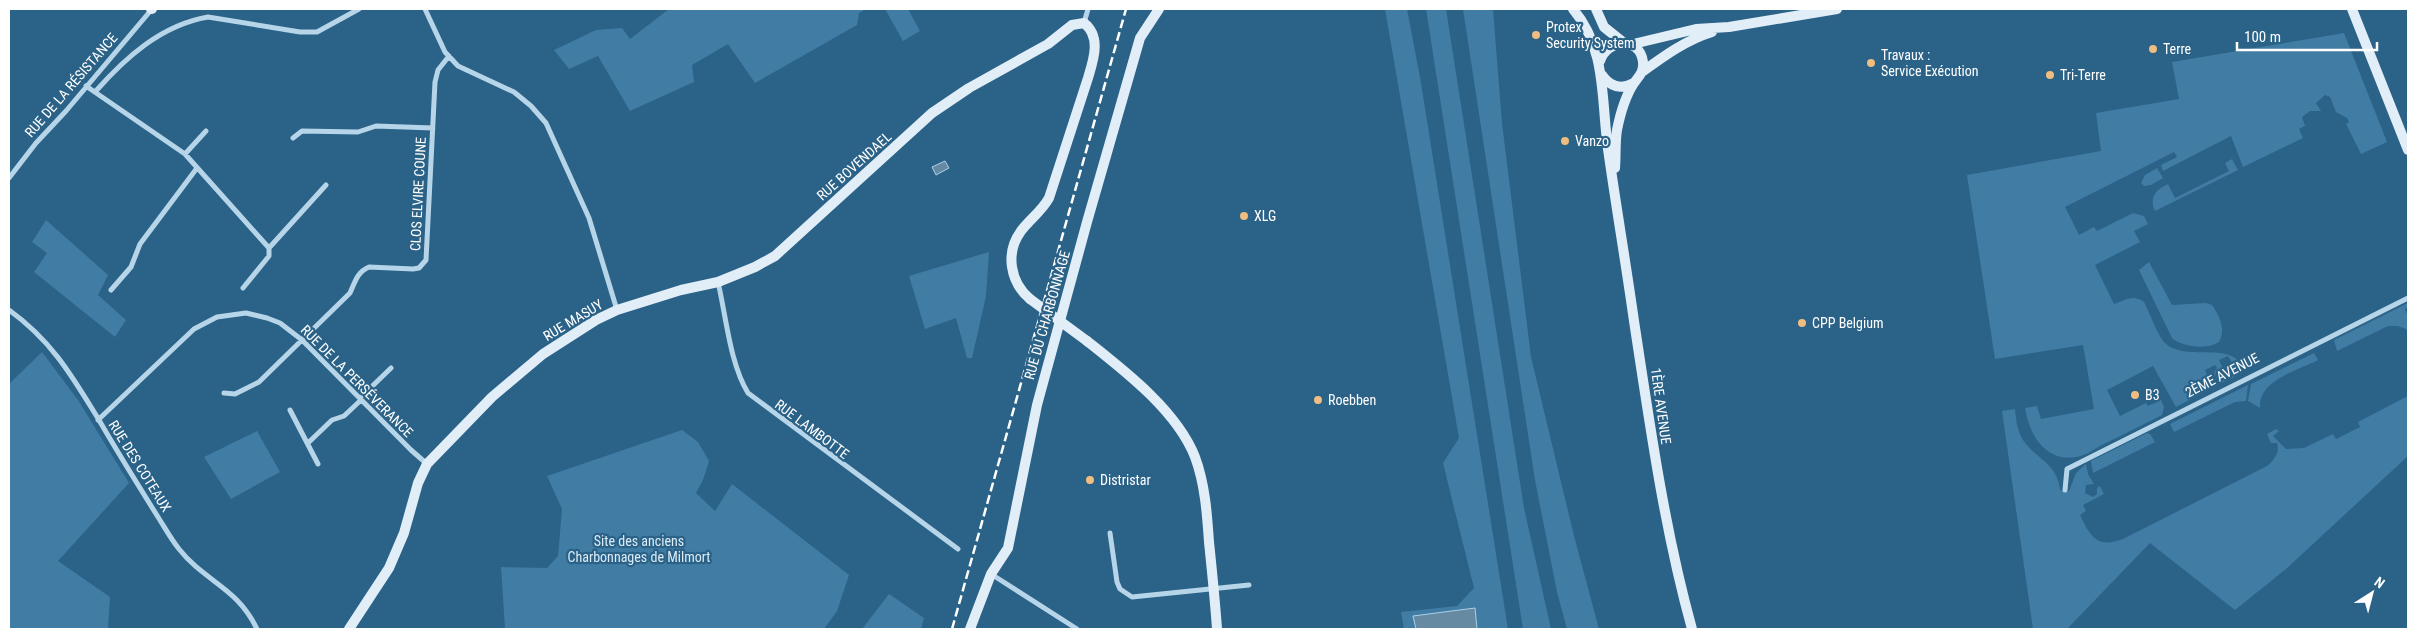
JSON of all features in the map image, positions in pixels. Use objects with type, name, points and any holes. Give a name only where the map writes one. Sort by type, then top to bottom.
[{"type":"street","name":"RUE DE LA RÉSISTANCE","points":[[9,178],[36,143],[152,9]]},
{"type":"street","points":[[95,92],[120,63],[136,50],[174,28],[195,19],[208,17],[300,32],[317,32],[359,9]]},
{"type":"street","name":"RUE MASUY","points":[[349,629],[389,568],[404,533],[418,483],[427,464],[492,397],[543,354],[596,320],[617,310],[589,218],[546,123],[522,98],[501,86],[463,70],[448,56],[425,9]]},
{"type":"street","points":[[1088,9],[1084,23],[1090,30],[1094,42],[1094,60],[1049,198],[1040,212],[1021,231],[1012,252],[1011,265],[1015,281],[1030,299],[1087,341],[1159,404],[1172,419],[1194,455],[1202,480],[1218,629]]},
{"type":"street","name":"RUE DU CHARBONNAGE","points":[[970,629],[991,574],[1008,548],[1032,422],[1046,370],[1140,38],[1159,9]]},
{"type":"street","name":"1ÈRE AVENUE","points":[[1573,9],[1583,22],[1600,61],[1608,150],[1658,482],[1676,572],[1692,629]]},
{"type":"street","points":[[1596,9],[1604,27],[1640,54],[1643,62],[1642,72]]},
{"type":"street","points":[[1600,61],[1605,50],[1611,46],[1696,29],[1729,27],[1837,9]]},
{"type":"street","points":[[2352,9],[2408,150]]},
{"type":"street","name":"RUE BOVENDAEL","points":[[617,310],[681,290],[718,282],[755,268],[775,256],[944,103],[1048,44],[1072,25],[1084,23]]},
{"type":"street","name":"1ÈRE AVENUE","points":[[1614,184],[1617,130],[1634,82],[1642,72],[1673,50],[1699,36],[1729,27]]},
{"type":"street","name":"CLOS ELVIRE COUNE","points":[[302,340],[350,294],[356,277],[369,267],[413,269],[419,268],[426,260],[436,76],[448,56]]},
{"type":"street","points":[[1602,75],[1610,84],[1616,86],[1623,87],[1634,82]]},
{"type":"street","points":[[86,86],[184,154],[269,248],[269,256],[243,288]]},
{"type":"street","name":"CLOS ELVIRE COUNE","points":[[293,138],[302,132],[358,132],[376,126],[433,128]]},
{"type":"street","points":[[184,154],[206,130]]},
{"type":"street","points":[[111,290],[131,267],[140,244],[197,168]]},
{"type":"street","points":[[269,248],[326,185]]},
{"type":"street","name":"RUE LAMBOTTE","points":[[718,282],[742,384],[748,393],[958,549]]},
{"type":"street","name":"2ÈME AVENUE","points":[[2064,490],[2067,469],[2074,465],[2408,298]]},
{"type":"street","name":"RUE DES COTEAUX","points":[[9,310],[38,333],[56,352],[76,381],[131,476],[178,548],[189,560],[235,596],[250,614],[257,629]]},
{"type":"street","name":"RUE DE LA PERSÉVERANCE","points":[[98,420],[191,332],[217,317],[246,314],[267,318],[280,323],[302,340],[427,464]]},
{"type":"street","points":[[224,393],[235,394],[259,382],[302,340]]},
{"type":"street","points":[[308,443],[332,420],[344,416],[391,368]]},
{"type":"street","points":[[290,410],[318,464]]},
{"type":"street","points":[[1110,533],[1117,582],[1120,590],[1132,598],[1249,585]]},
{"type":"street","points":[[991,574],[1077,629]]},
{"type":"green space","points":[[669,9],[866,9],[859,13],[857,25],[755,83],[728,44],[692,65],[694,82],[630,111],[598,56],[569,69],[554,50],[596,30],[622,28],[630,39]]},
{"type":"green space","points":[[885,9],[908,9],[920,31],[903,41]]},
{"type":"green space","points":[[1385,9],[1407,9],[1420,77],[1508,629],[1404,629],[1401,612],[1457,606],[1474,588],[1443,463],[1459,438]]},
{"type":"green space","points":[[1426,9],[1446,9],[1524,508],[1551,629],[1523,629]]},
{"type":"green space","points":[[1463,9],[1493,9],[1502,123],[1531,357],[1574,536],[1599,629],[1567,629],[1557,592],[1535,480]]},
{"type":"green space","points":[[2344,33],[2387,142],[2361,154],[2346,124],[2349,122],[2347,118],[2336,112],[2330,97],[2325,95],[2316,103],[2321,111],[2310,111],[2302,117],[2305,126],[2299,129],[2303,138],[2243,167],[2231,136],[2163,171],[2161,165],[2177,157],[2174,152],[2065,207],[2079,235],[2094,227],[2097,231],[2133,213],[2144,216],[2148,224],[2134,231],[2140,242],[2095,265],[2114,304],[2129,298],[2136,298],[2144,302],[2157,331],[2166,344],[2175,349],[2186,351],[2230,355],[2238,360],[2243,369],[2242,373],[2230,379],[2224,367],[2232,363],[2228,356],[2219,360],[2228,380],[2220,384],[2214,372],[2217,368],[2215,365],[2205,370],[2207,375],[2212,372],[2218,385],[2176,407],[2153,366],[2107,390],[2120,416],[2146,403],[2148,406],[2161,400],[2164,407],[2162,415],[2088,453],[2076,457],[2065,457],[2047,451],[2040,444],[2030,427],[2025,408],[2037,406],[2041,419],[2094,409],[2083,345],[1995,359],[1967,175],[2101,151],[2096,113],[2179,99],[2172,62]]},
{"type":"green space","points":[[2232,159],[2238,170],[2155,211],[2153,198],[2160,189],[2168,184],[2175,198],[2229,171],[2225,163]]},
{"type":"green space","points":[[2157,168],[2163,178],[2151,185],[2144,186],[2141,183],[2145,175]]},
{"type":"green space","points":[[46,220],[108,275],[98,295],[126,320],[115,337],[34,272],[47,253],[32,242]]},
{"type":"green space","points":[[989,252],[986,296],[972,358],[967,358],[956,318],[925,329],[909,276]]},
{"type":"green space","points":[[2149,262],[2172,305],[2206,303],[2212,305],[2222,328],[2219,342],[2202,347],[2182,344],[2172,338],[2139,270]]},
{"type":"green space","points":[[2408,303],[2408,307],[2405,309],[2408,317],[2408,330],[2398,326],[2388,326],[2337,351],[2334,340]]},
{"type":"green space","points":[[42,352],[78,400],[129,483],[58,561],[110,597],[108,629],[9,629],[9,384]]},
{"type":"green space","points":[[2314,353],[2318,360],[2272,383],[2261,398],[2260,408],[2248,401],[2251,384]]},
{"type":"green space","points":[[2248,385],[2246,401],[2235,402],[2174,432],[2170,424]]},
{"type":"green space","points":[[2408,396],[2408,456],[2286,569],[2235,610],[2150,543],[2067,629],[2033,629],[2002,411],[2015,409],[2018,429],[2023,440],[2051,468],[2058,481],[2060,490],[2069,491],[2076,473],[2086,464],[2088,474],[2094,484],[2086,485],[2085,493],[2093,497],[2097,494],[2097,488],[2100,486],[2104,494],[2083,505],[2086,511],[2080,515],[2087,529],[2096,539],[2114,542],[2267,466],[2276,456],[2278,447],[2277,443],[2271,443],[2267,434],[2276,429],[2279,431],[2273,436],[2286,449],[2304,448],[2333,434],[2336,439],[2360,427],[2358,422]]},
{"type":"green space","name":"Site des anciens Charbonnages de Milmort","points":[[682,430],[698,442],[709,461],[703,480],[696,493],[715,511],[732,484],[849,575],[837,611],[824,629],[505,629],[501,567],[547,568],[558,556],[562,509],[547,476]]},
{"type":"green space","points":[[257,431],[280,472],[231,499],[204,457]]},
{"type":"green space","points":[[2147,433],[2150,434],[2155,442],[2093,473],[2091,461]]},
{"type":"green space","points":[[889,594],[924,618],[921,629],[862,629]]},
{"type":"shaded area","points":[[945,161],[949,168],[936,175],[932,167]]},
{"type":"shaded area","points":[[1475,608],[1477,629],[1416,629],[1413,616]]},
{"type":"railway","points":[[952,629],[1126,9]]},
{"type":"place","name":"Protex Security System","points":[[1536,35]]},
{"type":"place","name":"Terre","points":[[2153,49]]},
{"type":"place","name":"Travaux : Service Exécution","points":[[1871,63]]},
{"type":"place","name":"Tri-Terre","points":[[2050,75]]},
{"type":"place","name":"Vanzo","points":[[1565,141]]},
{"type":"place","name":"XLG","points":[[1244,216]]},
{"type":"place","name":"CPP Belgium","points":[[1802,323]]},
{"type":"place","name":"B3","points":[[2135,395]]},
{"type":"place","name":"Roebben","points":[[1318,400]]},
{"type":"place","name":"Distristar","points":[[1090,480]]}]
